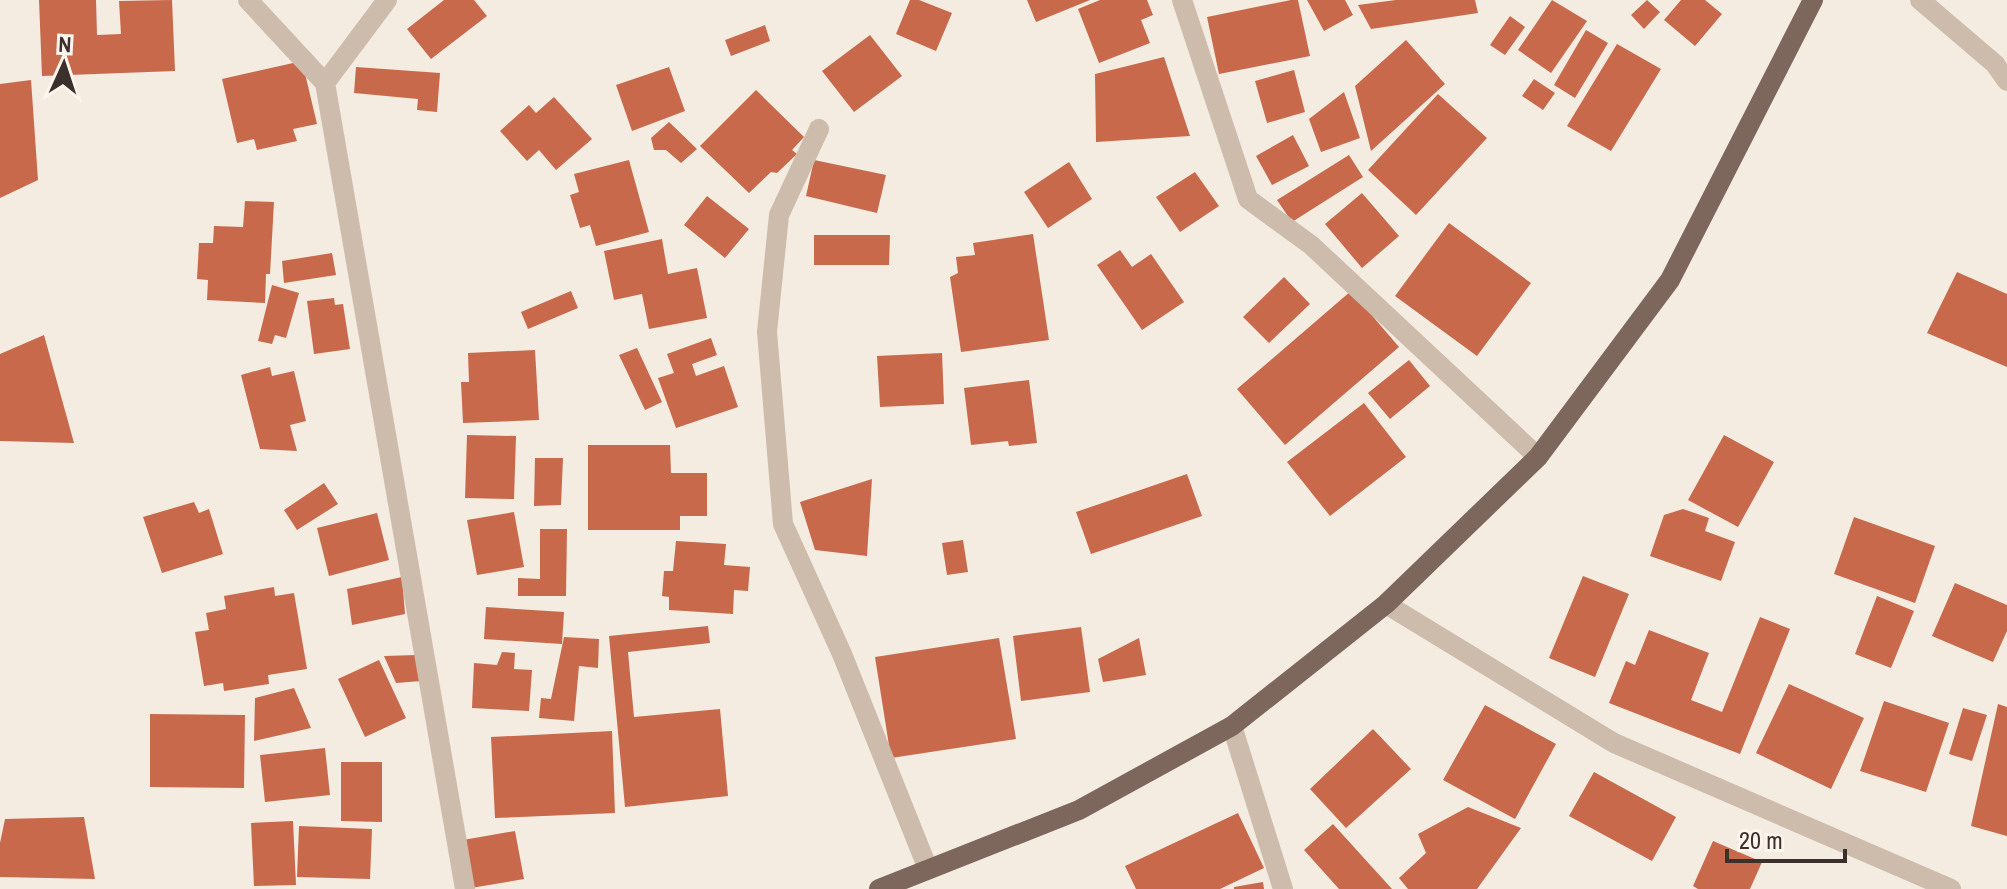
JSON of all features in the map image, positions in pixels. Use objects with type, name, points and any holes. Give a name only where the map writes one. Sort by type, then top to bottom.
[{"type":"main road","points":[[879,889],[1079,810],[1232,726],[1386,604],[1538,457],[1670,280],[1813,0]]},
{"type":"street","points":[[248,0],[325,83],[465,889]]},
{"type":"street","points":[[325,83],[387,0]]},
{"type":"street","points":[[1182,0],[1248,199],[1311,245],[1538,457]]},
{"type":"street","points":[[1920,0],[1995,64],[2007,81]]},
{"type":"street","points":[[819,129],[779,215],[767,332],[783,524],[842,654],[928,869]]},
{"type":"street","points":[[1386,604],[1614,743],[1951,889]]},
{"type":"street","points":[[1232,726],[1283,889]]},
{"type":"building","points":[[39,0],[96,0],[97,35],[121,34],[119,1],[172,0],[175,71],[42,76]]},
{"type":"building","points":[[444,0],[474,0],[487,16],[431,59],[407,29]]},
{"type":"building","points":[[910,0],[919,0],[952,13],[936,51],[896,34]]},
{"type":"building","points":[[1027,0],[1090,0],[1036,22]]},
{"type":"building","points":[[1100,0],[1147,0],[1153,15],[1141,20],[1150,43],[1099,63],[1078,9]]},
{"type":"building","points":[[1298,0],[1310,56],[1219,74],[1207,17]]},
{"type":"building","points":[[1307,0],[1345,0],[1353,15],[1324,31]]},
{"type":"building","points":[[1396,0],[1475,0],[1478,13],[1371,29],[1358,5]]},
{"type":"building","points":[[1552,0],[1587,21],[1551,73],[1518,50]]},
{"type":"building","points":[[1647,0],[1660,12],[1644,29],[1631,15]]},
{"type":"building","points":[[1681,0],[1705,0],[1722,14],[1695,46],[1664,20]]},
{"type":"building","points":[[1510,16],[1525,27],[1505,55],[1490,45]]},
{"type":"building","points":[[765,25],[770,41],[731,56],[725,40]]},
{"type":"building","points":[[1586,30],[1608,43],[1575,98],[1554,85]]},
{"type":"building","points":[[870,35],[902,76],[854,112],[822,71]]},
{"type":"building","points":[[1406,40],[1445,84],[1371,151],[1355,86]]},
{"type":"building","points":[[1617,44],[1661,69],[1611,151],[1567,126]]},
{"type":"building","points":[[1164,57],[1190,136],[1096,142],[1095,74]]},
{"type":"building","points":[[302,61],[317,124],[293,129],[297,141],[257,150],[254,139],[237,143],[222,79]]},
{"type":"building","points":[[356,67],[440,73],[437,112],[417,110],[418,99],[354,93]]},
{"type":"building","points":[[669,67],[685,111],[632,131],[616,85]]},
{"type":"building","points":[[1294,70],[1305,112],[1267,123],[1255,81]]},
{"type":"building","points":[[1534,79],[1555,93],[1543,110],[1522,96]]},
{"type":"building","points":[[31,80],[38,180],[0,198],[0,84]]},
{"type":"building","points":[[756,90],[804,137],[792,150],[797,154],[777,173],[771,172],[749,193],[700,146]]},
{"type":"building","points":[[1344,92],[1360,138],[1321,152],[1309,119]]},
{"type":"building","points":[[1438,94],[1487,138],[1416,215],[1368,170]]},
{"type":"building","points":[[554,97],[592,139],[556,170],[539,150],[527,161],[500,131],[529,105],[536,113]]},
{"type":"building","points":[[669,122],[697,149],[681,163],[666,150],[654,150],[651,138]]},
{"type":"building","points":[[1293,135],[1309,166],[1272,185],[1256,156]]},
{"type":"building","points":[[1349,155],[1363,177],[1292,222],[1277,200]]},
{"type":"building","points":[[629,160],[649,232],[596,246],[590,225],[580,228],[570,195],[579,192],[574,174]]},
{"type":"building","points":[[814,160],[886,175],[877,213],[806,196]]},
{"type":"building","points":[[1069,162],[1092,199],[1048,228],[1024,192]]},
{"type":"building","points":[[1195,172],[1219,206],[1180,232],[1156,197]]},
{"type":"building","points":[[1362,193],[1399,236],[1362,268],[1325,224]]},
{"type":"building","points":[[707,196],[749,229],[725,258],[684,225]]},
{"type":"building","points":[[245,201],[274,202],[270,274],[266,274],[265,303],[207,300],[208,280],[197,279],[199,243],[213,243],[214,226],[243,227]]},
{"type":"building","points":[[1449,223],[1531,283],[1477,356],[1395,296]]},
{"type":"building","points":[[1033,234],[1049,340],[961,352],[950,277],[958,273],[956,257],[975,255],[973,243]]},
{"type":"building","points":[[814,235],[890,235],[889,265],[814,265]]},
{"type":"building","points":[[662,239],[668,274],[697,268],[707,318],[649,329],[642,294],[614,300],[604,251]]},
{"type":"building","points":[[1120,250],[1132,267],[1151,254],[1184,302],[1142,330],[1097,265]]},
{"type":"building","points":[[332,253],[336,275],[284,283],[282,261]]},
{"type":"building","points":[[1957,272],[2007,294],[2007,367],[1927,333]]},
{"type":"building","points":[[1284,277],[1310,304],[1269,343],[1243,317]]},
{"type":"building","points":[[272,285],[299,293],[286,338],[275,335],[272,344],[258,341]]},
{"type":"building","points":[[571,291],[578,308],[528,329],[521,312]]},
{"type":"building","points":[[1351,291],[1399,347],[1285,445],[1237,389]]},
{"type":"building","points":[[334,298],[335,305],[343,304],[350,349],[314,354],[307,301]]},
{"type":"building","points":[[44,335],[74,443],[0,441],[0,354]]},
{"type":"building","points":[[711,338],[717,355],[692,364],[696,376],[724,366],[738,407],[676,428],[658,378],[674,373],[667,354]]},
{"type":"building","points":[[637,348],[662,402],[645,410],[619,355]]},
{"type":"building","points":[[535,350],[539,420],[463,423],[461,382],[469,382],[468,353]]},
{"type":"building","points":[[942,353],[944,404],[880,407],[877,356]]},
{"type":"building","points":[[1409,360],[1430,386],[1390,419],[1368,393]]},
{"type":"building","points":[[270,367],[272,376],[294,371],[306,421],[290,425],[297,451],[260,449],[241,375]]},
{"type":"building","points":[[1029,380],[1037,443],[1009,446],[1008,441],[971,445],[964,388]]},
{"type":"building","points":[[1364,403],[1406,457],[1330,516],[1287,462]]},
{"type":"building","points":[[467,435],[516,436],[514,499],[465,498]]},
{"type":"building","points":[[1724,435],[1774,462],[1738,527],[1688,500]]},
{"type":"building","points":[[588,445],[670,445],[671,473],[707,473],[707,516],[680,516],[680,530],[588,530]]},
{"type":"building","points":[[535,458],[563,458],[561,505],[534,506]]},
{"type":"building","points":[[1187,474],[1202,516],[1091,554],[1076,512]]},
{"type":"building","points":[[872,479],[867,556],[815,550],[800,502]]},
{"type":"building","points":[[324,483],[338,504],[297,530],[284,510]]},
{"type":"building","points":[[194,502],[199,513],[209,509],[223,554],[162,573],[143,517]]},
{"type":"building","points":[[1683,509],[1709,518],[1705,531],[1735,542],[1721,581],[1650,556],[1664,515]]},
{"type":"building","points":[[514,512],[524,567],[477,575],[467,520]]},
{"type":"building","points":[[377,513],[389,560],[329,576],[317,528]]},
{"type":"building","points":[[1854,517],[1935,546],[1915,603],[1834,574]]},
{"type":"building","points":[[540,529],[567,529],[566,596],[518,596],[518,578],[540,579]]},
{"type":"building","points":[[963,540],[968,572],[947,575],[942,543]]},
{"type":"building","points":[[676,541],[726,544],[724,565],[750,567],[748,591],[734,590],[733,614],[669,610],[669,597],[662,596],[664,571],[673,571]]},
{"type":"building","points":[[1583,576],[1629,594],[1595,677],[1549,658]]},
{"type":"building","points":[[402,577],[405,614],[352,625],[347,589]]},
{"type":"building","points":[[1955,583],[2007,605],[2007,631],[1993,662],[1932,636]]},
{"type":"building","points":[[274,587],[275,596],[294,593],[307,669],[268,675],[269,684],[224,691],[223,683],[204,686],[195,632],[209,630],[206,613],[226,609],[224,596]]},
{"type":"building","points":[[1877,596],[1914,611],[1891,668],[1855,654]]},
{"type":"building","points":[[486,607],[564,612],[562,644],[484,639]]},
{"type":"building","points":[[1760,617],[1790,629],[1740,754],[1609,703],[1626,661],[1635,665],[1649,630],[1709,653],[1691,700],[1722,712]]},
{"type":"building","points":[[708,626],[710,643],[628,652],[634,717],[720,709],[728,796],[625,807],[609,636]]},
{"type":"building","points":[[1081,627],[1090,692],[1021,701],[1013,636]]},
{"type":"building","points":[[564,637],[599,639],[598,668],[579,666],[574,721],[539,718],[541,698],[551,699]]},
{"type":"building","points":[[999,638],[1016,739],[891,758],[875,657]]},
{"type":"building","points":[[1139,638],[1146,675],[1103,682],[1098,659]]},
{"type":"building","points":[[502,652],[515,653],[514,669],[532,670],[529,711],[472,708],[474,663],[497,665]]},
{"type":"building","points":[[416,655],[421,681],[396,683],[384,656]]},
{"type":"building","points":[[379,660],[406,718],[365,737],[338,679]]},
{"type":"building","points":[[1789,684],[1864,718],[1831,789],[1756,753]]},
{"type":"building","points":[[294,688],[311,728],[254,741],[255,698]]},
{"type":"building","points":[[1884,701],[1949,723],[1926,792],[1860,771]]},
{"type":"building","points":[[1998,704],[2007,707],[2007,836],[1971,826]]},
{"type":"building","points":[[1485,705],[1556,744],[1515,819],[1443,780]]},
{"type":"building","points":[[1963,708],[1987,715],[1972,761],[1949,754]]},
{"type":"building","points":[[150,714],[245,715],[244,788],[150,787]]},
{"type":"building","points":[[1373,729],[1411,769],[1346,828],[1310,789]]},
{"type":"building","points":[[612,731],[615,813],[495,818],[491,737]]},
{"type":"building","points":[[325,748],[330,795],[265,802],[260,755]]},
{"type":"building","points":[[341,762],[382,762],[382,822],[341,821]]},
{"type":"building","points":[[1594,772],[1676,817],[1652,861],[1569,816]]},
{"type":"building","points":[[1468,807],[1521,828],[1477,889],[1408,889],[1399,878],[1426,853],[1418,834]]},
{"type":"building","points":[[1238,813],[1264,868],[1220,889],[1136,889],[1125,866]]},
{"type":"building","points":[[84,817],[95,879],[0,877],[0,843],[5,819]]},
{"type":"building","points":[[293,821],[296,885],[254,886],[251,823]]},
{"type":"building","points":[[1333,824],[1392,889],[1339,889],[1304,850]]},
{"type":"building","points":[[299,826],[372,829],[370,879],[297,877]]},
{"type":"building","points":[[515,831],[524,879],[471,888],[463,840]]},
{"type":"building","points":[[1713,841],[1762,862],[1750,889],[1698,889],[1693,886]]},
{"type":"building","points":[[1263,882],[1264,889],[1234,889],[1234,887]]}]
